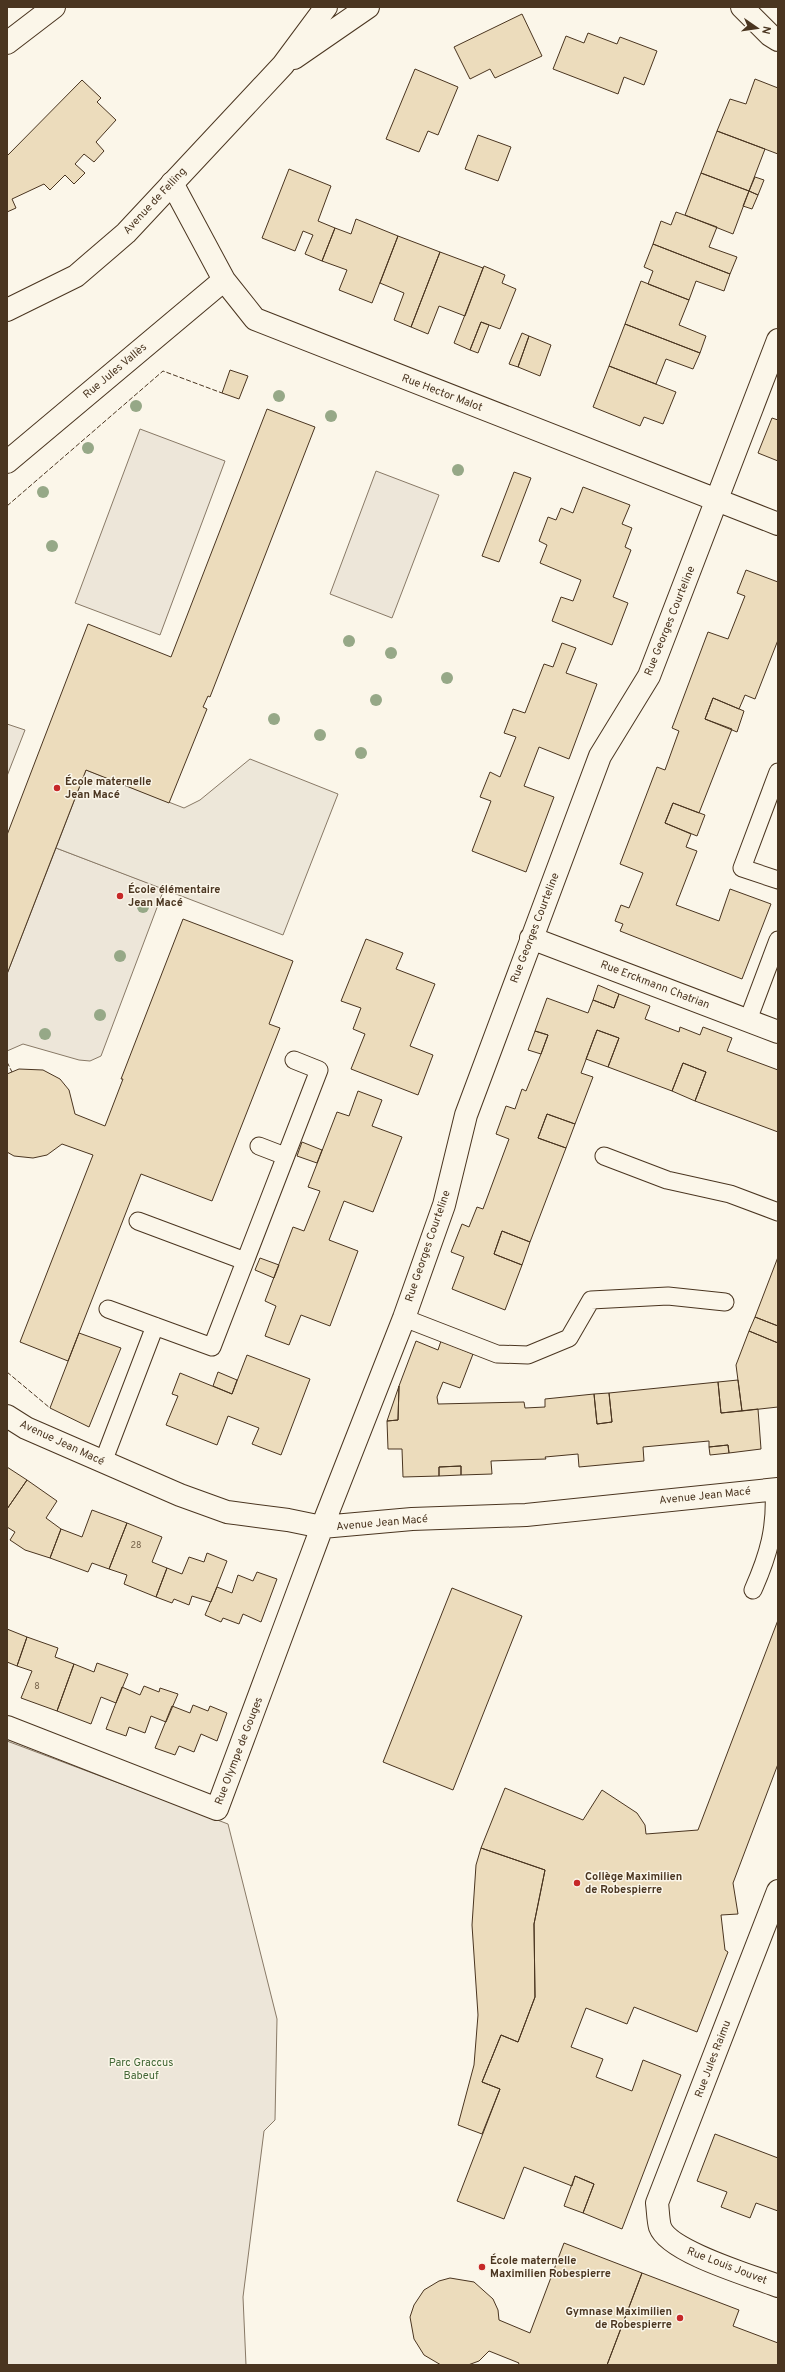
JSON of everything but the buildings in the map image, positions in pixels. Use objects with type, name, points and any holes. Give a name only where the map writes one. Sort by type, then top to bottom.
[{"type":"street","points":[[7,43],[54,7]]},
{"type":"street","name":"Avenue de Felling","points":[[7,310],[76,276],[126,233],[283,65],[326,7]]},
{"type":"street","name":"Avenue de Felling","points":[[283,65],[324,39],[368,7]]},
{"type":"street","points":[[748,8],[778,40]]},
{"type":"street","name":"Rue Hector Malot","points":[[172,184],[188,210],[224,280],[255,319],[778,524]]},
{"type":"street","name":"Rue Jules Vallès","points":[[7,462],[224,280]]},
{"type":"street","name":"Rue Georges Courteline","points":[[322,1528],[404,1318],[444,1205],[466,1115],[600,756],[648,676],[778,340]]},
{"type":"street","name":"Rue Erckmann Chatrian","points":[[531,938],[778,1032]]},
{"type":"street","name":"Avenue Jean Macé","points":[[7,1416],[26,1428],[103,1462],[180,1495],[227,1512],[288,1520],[322,1528],[412,1519],[526,1515],[776,1489]]},
{"type":"street","name":"Rue Olympe de Gouges","points":[[7,1727],[217,1809],[322,1528]]},
{"type":"street","name":"Rue Jules Raimu","points":[[660,2228],[657,2203],[778,1891]]},
{"type":"street","name":"Rue Louis Jouvet","points":[[660,2228],[671,2240],[684,2250],[778,2286]]},
{"type":"lane","points":[[778,772],[742,868],[778,880]]},
{"type":"lane","points":[[748,1020],[778,940]]},
{"type":"lane","points":[[108,1309],[212,1347],[319,1070],[294,1060]]},
{"type":"lane","points":[[259,1146],[286,1156]]},
{"type":"lane","points":[[604,1156],[667,1180],[730,1194],[778,1212]]},
{"type":"lane","points":[[138,1221],[245,1261]]},
{"type":"lane","points":[[404,1318],[497,1354],[528,1354],[569,1338],[592,1300],[668,1296],[725,1302]]},
{"type":"lane","points":[[103,1462],[155,1326]]},
{"type":"lane","points":[[753,1590],[771,1545],[776,1489]]},
{"type":"green space","points":[[140,429],[225,461],[160,635],[75,603]]},
{"type":"green space","points":[[376,471],[439,495],[392,618],[330,594]]},
{"type":"green space","points":[[7,724],[25,730],[7,776]]},
{"type":"green space","points":[[56,848],[164,889],[101,1056],[90,1061],[79,1060],[23,1044],[7,1051],[7,974]]},
{"type":"green space","name":"Parc Graccus Babeuf","points":[[7,1741],[228,1824],[277,2019],[275,2120],[264,2131],[243,2297],[246,2365],[7,2365]]},
{"type":"shaded area","points":[[250,759],[338,794],[283,935],[56,848],[86,770],[184,808],[200,800]]},
{"type":"fence","points":[[7,506],[163,371],[222,393]]},
{"type":"fence","points":[[7,1062],[12,1072]]},
{"type":"fence","points":[[7,1372],[50,1408]]},
{"type":"place","name":"École maternelle Jean Macé","points":[[57,788]]},
{"type":"place","name":"École élémentaire Jean Macé","points":[[120,896]]},
{"type":"place","name":"Collège Maximilien de Robespierre","points":[[577,1883]]},
{"type":"place","name":"École maternelle Maximilien Robespierre","points":[[482,2267]]},
{"type":"place","name":"Gymnase Maximilien de Robespierre","points":[[680,2318]]}]
